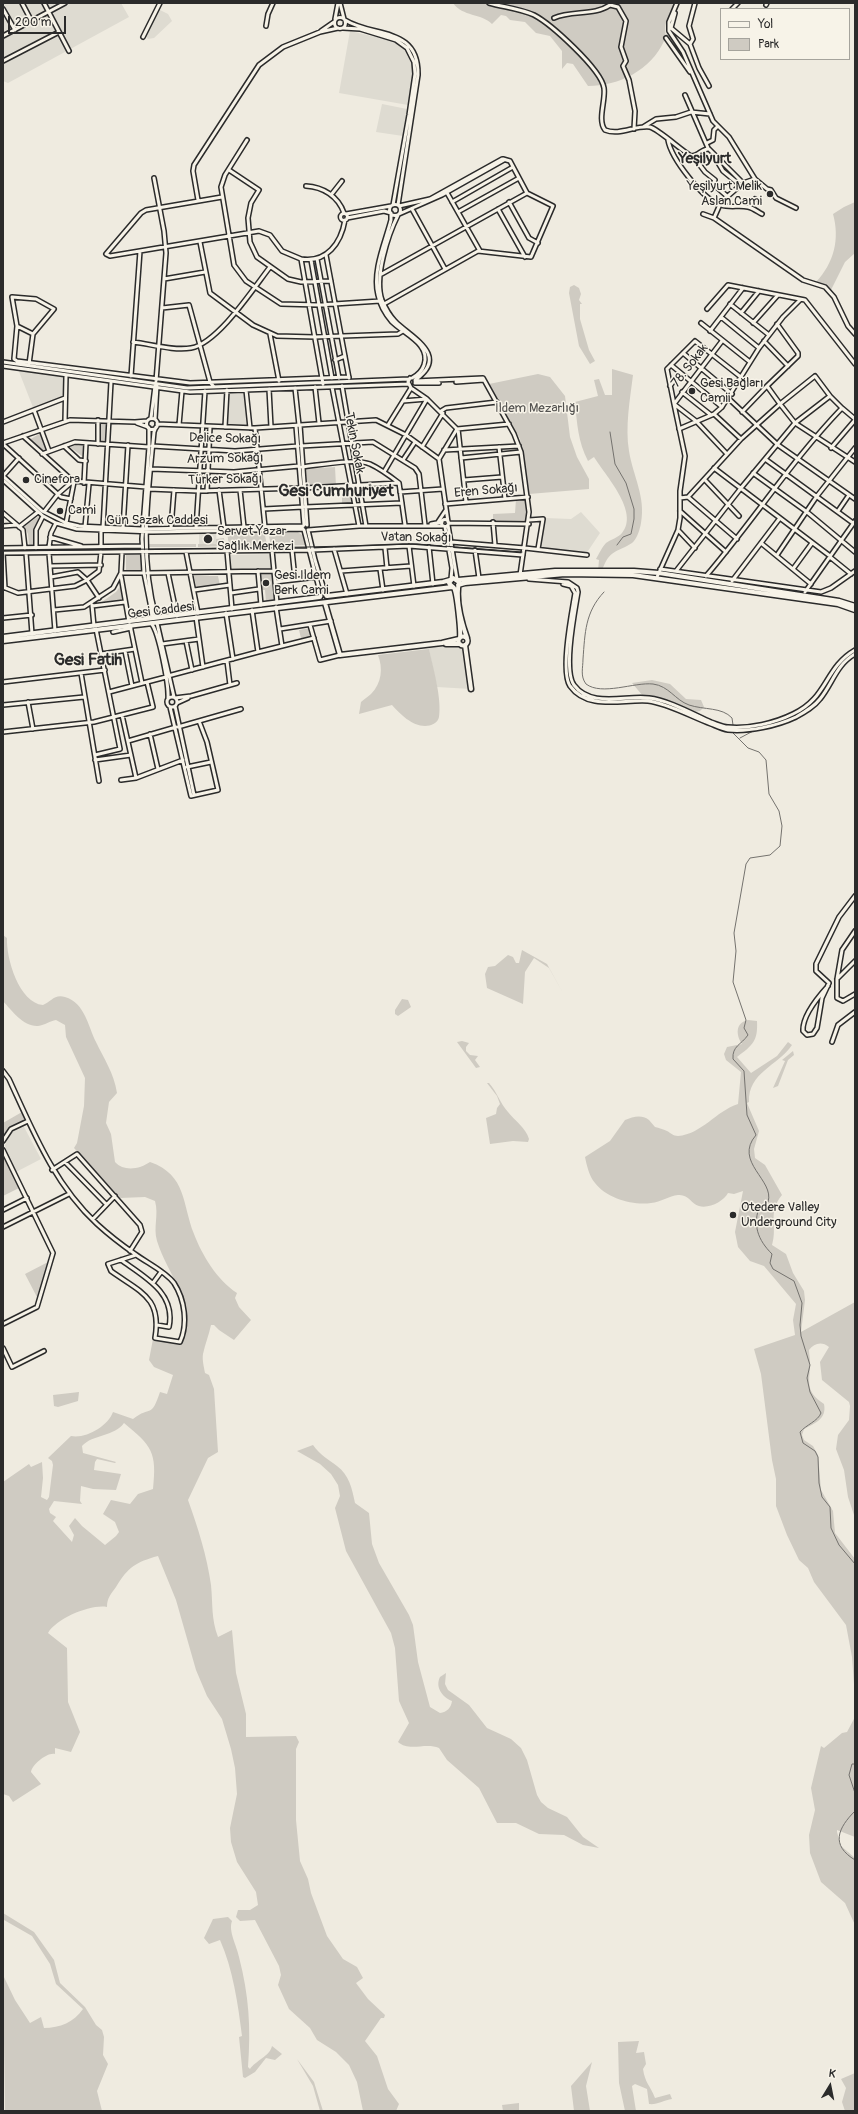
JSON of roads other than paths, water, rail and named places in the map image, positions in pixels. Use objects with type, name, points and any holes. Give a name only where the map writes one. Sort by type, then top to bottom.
[{"type":"main road","points":[[520,575],[659,573],[839,601],[855,606]]},
{"type":"main road","points":[[659,573],[838,604],[855,610]]},
{"type":"main road","name":"Gesi Caddesi","points":[[130,625],[154,617],[226,613],[252,610],[321,596],[433,584],[451,579],[520,575]]},
{"type":"main road","name":"Gesi Caddesi","points":[[3,637],[154,623],[261,605],[324,603],[455,586],[520,575]]},
{"type":"main road","points":[[451,579],[450,584],[455,586]]},
{"type":"main road","points":[[457,579],[455,586],[461,632],[459,638],[462,645],[471,688]]},
{"type":"main road","points":[[442,643],[462,645],[467,643],[455,586]]},
{"type":"main road","points":[[321,596],[331,622],[340,655],[442,643],[464,636],[467,638]]},
{"type":"main road","points":[[324,603],[327,596]]},
{"type":"main road","points":[[154,617],[154,623]]},
{"type":"main road","name":"Gesi Caddesi","points":[[3,641],[95,628]]},
{"type":"street","points":[[22,3],[32,22]]},
{"type":"street","points":[[44,3],[69,51]]},
{"type":"street","points":[[3,36],[49,13],[65,3]]},
{"type":"street","points":[[143,37],[160,3]]},
{"type":"street","points":[[266,26],[269,11],[273,3]]},
{"type":"street","points":[[339,3],[345,25],[342,28]]},
{"type":"street","points":[[338,28],[335,21],[339,3]]},
{"type":"street","points":[[489,3],[534,15],[564,39],[586,60],[603,83],[605,89],[602,122],[604,128],[610,131],[643,127],[654,128],[668,140],[693,156],[705,172],[715,180],[713,184],[728,197]]},
{"type":"street","points":[[603,3],[607,6]]},
{"type":"street","points":[[690,44],[693,39],[689,26],[695,3]]},
{"type":"street","points":[[678,4],[671,28],[690,44],[699,68],[710,86]]},
{"type":"street","points":[[678,4],[669,22],[669,31],[683,52],[710,114],[718,126],[729,137],[755,179],[771,190],[776,198],[796,208]]},
{"type":"street","points":[[554,18],[566,14],[603,10],[607,6],[613,5],[618,7],[626,21],[621,47],[626,61],[623,66],[629,80],[635,111],[634,129]]},
{"type":"street","points":[[3,9],[15,30]]},
{"type":"street","points":[[320,32],[339,17],[358,26],[399,38],[409,46],[417,60],[418,75],[399,206],[401,211],[392,230],[380,275],[380,290],[384,304],[394,320],[424,346],[428,361],[422,374],[412,382]]},
{"type":"street","points":[[198,200],[193,174],[194,165],[243,87],[259,65],[283,47],[320,32],[342,28],[360,29],[396,40],[407,48],[414,62],[415,74],[392,206],[391,220],[377,274],[377,287],[380,301],[389,318],[421,346],[425,356],[422,370],[412,382],[403,401],[388,425]]},
{"type":"street","points":[[3,61],[59,32]]},
{"type":"street","points":[[666,38],[693,75]]},
{"type":"street","points":[[685,95],[691,112],[709,149],[719,162],[723,171],[741,184]]},
{"type":"street","points":[[643,127],[656,119],[676,117],[691,112],[710,114]]},
{"type":"street","points":[[707,143],[713,140],[714,130],[718,126]]},
{"type":"street","points":[[247,140],[222,184],[222,197],[235,268],[242,277],[281,304],[319,305],[380,301]]},
{"type":"street","points":[[668,140],[669,147],[680,167],[711,200],[720,205],[749,207],[762,214]]},
{"type":"street","points":[[693,156],[709,149]]},
{"type":"street","points":[[384,304],[480,250],[526,257],[531,256],[554,207],[527,193],[509,160],[503,160],[446,191],[412,209],[399,214],[384,211],[346,219],[341,217],[345,214],[426,201],[446,191]]},
{"type":"street","points":[[719,162],[727,167],[741,184]]},
{"type":"street","points":[[452,202],[513,167]]},
{"type":"street","points":[[723,171],[727,167]]},
{"type":"street","points":[[229,170],[259,190],[250,209],[249,233],[255,255],[285,278],[305,282],[331,281]]},
{"type":"street","points":[[154,178],[166,247],[153,419],[156,426],[151,447],[144,522],[145,573],[154,617]]},
{"type":"street","points":[[458,212],[519,178]]},
{"type":"street","points":[[714,218],[720,205],[741,184],[755,179]]},
{"type":"street","points":[[331,195],[342,181]]},
{"type":"street","points":[[222,197],[160,207],[141,213],[106,254],[110,256],[260,232],[268,233],[282,251],[301,259],[311,260],[326,255],[339,241],[346,219],[345,214],[339,203],[331,195],[319,188],[306,186]]},
{"type":"street","points":[[446,191],[480,250]]},
{"type":"street","points":[[380,275],[527,193]]},
{"type":"street","points":[[749,207],[755,199]]},
{"type":"street","points":[[509,202],[529,238],[538,243]]},
{"type":"street","points":[[412,209],[445,269]]},
{"type":"street","points":[[498,209],[526,257]]},
{"type":"street","points":[[704,214],[714,218],[802,280],[826,287],[834,297],[848,326],[855,334]]},
{"type":"street","points":[[200,242],[210,293],[253,326],[270,334],[286,337],[325,337],[398,334],[403,331]]},
{"type":"street","points":[[131,376],[140,251]]},
{"type":"street","points":[[326,255],[350,382]]},
{"type":"street","points":[[317,258],[338,378]]},
{"type":"street","points":[[301,259],[324,384]]},
{"type":"street","points":[[311,260],[332,378]]},
{"type":"street","points":[[133,342],[183,348],[200,345],[217,334],[270,267]]},
{"type":"street","points":[[164,279],[205,272]]},
{"type":"street","points":[[707,309],[725,286],[744,288],[806,301],[855,364]]},
{"type":"street","points":[[710,331],[744,288]]},
{"type":"street","points":[[741,313],[759,291]]},
{"type":"street","points":[[753,323],[778,295]]},
{"type":"street","points":[[29,364],[33,334],[54,309],[44,302],[28,297],[12,297],[18,326],[15,360],[29,364],[156,387],[182,391],[206,391],[332,387],[483,379]]},
{"type":"street","points":[[679,429],[712,415],[722,407],[732,394],[764,341],[777,324],[800,300]]},
{"type":"street","points":[[730,304],[769,335]]},
{"type":"street","points":[[162,308],[190,305],[210,382],[214,387]]},
{"type":"street","points":[[721,317],[759,348]]},
{"type":"street","points":[[701,323],[750,362]]},
{"type":"street","points":[[742,412],[767,386],[798,358],[798,354],[777,324]]},
{"type":"street","points":[[18,326],[33,334]]},
{"type":"street","points":[[270,334],[280,385]]},
{"type":"street","points":[[659,573],[678,530],[685,456],[667,370],[695,341],[742,378]]},
{"type":"street","name":"78. Sokak","points":[[674,404],[722,341]]},
{"type":"street","points":[[764,341],[788,366]]},
{"type":"street","points":[[682,353],[732,394]]},
{"type":"street","points":[[335,360],[345,356]]},
{"type":"street","points":[[3,362],[156,380],[210,382],[349,377]]},
{"type":"street","points":[[671,365],[722,407]]},
{"type":"street","points":[[3,366],[111,382],[182,388],[483,379]]},
{"type":"street","points":[[670,386],[680,372]]},
{"type":"street","points":[[422,374],[426,381]]},
{"type":"street","points":[[65,421],[66,376]]},
{"type":"street","points":[[680,498],[688,497],[755,425],[815,376],[830,396],[855,420],[831,448]]},
{"type":"street","points":[[483,379],[497,402],[521,452],[528,497],[529,522],[520,575],[568,585],[574,590],[566,660],[567,678],[575,692],[594,700],[611,703],[650,701],[726,730],[750,729],[784,721],[809,709],[824,695],[836,670],[855,654]]},
{"type":"street","points":[[100,546],[111,382]]},
{"type":"street","points":[[207,388],[210,382]]},
{"type":"street","points":[[412,382],[458,429],[466,502]]},
{"type":"street","points":[[342,386],[366,526]]},
{"type":"street","points":[[767,386],[795,423],[814,437],[855,462]]},
{"type":"street","points":[[315,387],[319,423]]},
{"type":"street","name":"Tekin Sokak","points":[[332,387],[340,421],[359,526]]},
{"type":"street","points":[[295,388],[306,528],[321,596]]},
{"type":"street","points":[[269,389],[271,427]]},
{"type":"street","points":[[225,427],[227,390]]},
{"type":"street","points":[[246,390],[250,428]]},
{"type":"street","points":[[179,425],[182,391]]},
{"type":"street","points":[[196,528],[199,470],[206,391]]},
{"type":"street","points":[[682,392],[741,439]]},
{"type":"street","points":[[676,571],[741,488],[795,423],[830,396]]},
{"type":"street","points":[[3,422],[65,398]]},
{"type":"street","points":[[728,398],[778,445],[855,499]]},
{"type":"street","points":[[403,401],[428,399]]},
{"type":"street","points":[[384,472],[428,399]]},
{"type":"street","points":[[422,447],[442,412],[446,408],[497,402]]},
{"type":"street","points":[[674,404],[696,421],[727,454]]},
{"type":"street","points":[[706,576],[737,539],[814,437],[842,408]]},
{"type":"street","points":[[34,410],[49,451]]},
{"type":"street","points":[[71,499],[61,498],[3,444],[41,429],[76,419],[135,422],[153,419]]},
{"type":"street","points":[[98,420],[98,444]]},
{"type":"street","points":[[135,422],[148,427],[179,425],[255,428],[340,421],[376,420],[388,425],[406,436],[439,459]]},
{"type":"street","points":[[147,421],[151,447],[151,469],[147,488]]},
{"type":"street","points":[[458,429],[508,424]]},
{"type":"street","points":[[207,491],[210,427]]},
{"type":"street","points":[[255,428],[265,527]]},
{"type":"street","points":[[457,579],[450,548],[439,459],[458,429]]},
{"type":"street","points":[[24,436],[73,482]]},
{"type":"street","name":"Delice Sokağı","points":[[42,454],[75,442],[209,450],[257,450],[372,442],[416,468],[419,474],[425,525]]},
{"type":"street","points":[[403,460],[415,442]]},
{"type":"street","points":[[84,483],[86,443]]},
{"type":"street","points":[[64,446],[80,460],[86,462]]},
{"type":"street","points":[[123,528],[128,446]]},
{"type":"street","points":[[444,450],[519,446]]},
{"type":"street","points":[[499,447],[505,499]]},
{"type":"street","points":[[777,556],[829,480],[855,448]]},
{"type":"street","points":[[461,458],[521,452]]},
{"type":"street","points":[[3,476],[19,458]]},
{"type":"street","points":[[766,459],[786,475],[854,522],[803,596]]},
{"type":"street","points":[[355,462],[369,464],[384,472],[399,483],[405,525]]},
{"type":"street","name":"Arzum Sokağı","points":[[151,469],[208,471],[259,470],[355,462]]},
{"type":"street","points":[[714,468],[851,574]]},
{"type":"street","points":[[753,474],[807,512],[855,552]]},
{"type":"street","name":"Gün Sazak Caddesi","points":[[3,476],[43,514],[56,523],[77,529],[153,530],[306,528]]},
{"type":"street","points":[[464,480],[502,477]]},
{"type":"street","name":"Gün Sazak Caddesi","points":[[3,480],[38,512],[66,523],[102,529],[123,528],[135,530]]},
{"type":"street","points":[[705,480],[739,516]]},
{"type":"street","points":[[36,548],[36,530],[43,514],[58,494],[73,482]]},
{"type":"street","points":[[66,523],[73,482]]},
{"type":"street","name":"Türker Sokağı","points":[[73,482],[198,491],[399,483]]},
{"type":"street","points":[[85,527],[90,484]]},
{"type":"street","points":[[400,492],[443,489]]},
{"type":"street","points":[[171,528],[174,490]]},
{"type":"street","points":[[219,490],[224,528]]},
{"type":"street","points":[[240,490],[244,527]]},
{"type":"street","points":[[838,511],[849,495]]},
{"type":"street","name":"Eren Sokağı","points":[[445,504],[528,497]]},
{"type":"street","points":[[688,497],[737,539]]},
{"type":"street","points":[[264,509],[402,503]]},
{"type":"street","points":[[443,521],[446,510]]},
{"type":"street","points":[[437,523],[446,510]]},
{"type":"street","points":[[680,511],[726,552]]},
{"type":"street","points":[[3,526],[18,526],[38,512]]},
{"type":"street","points":[[3,513],[24,533],[25,548]]},
{"type":"street","points":[[730,584],[780,518]]},
{"type":"street","points":[[306,528],[321,530],[359,526],[529,522],[543,519],[538,549]]},
{"type":"street","points":[[425,525],[443,521]]},
{"type":"street","points":[[443,521],[447,525]]},
{"type":"street","points":[[443,521],[447,525],[450,542],[451,579]]},
{"type":"street","points":[[142,539],[135,530],[144,522]]},
{"type":"street","points":[[144,522],[153,530],[145,542]]},
{"type":"street","points":[[492,522],[495,546]]},
{"type":"street","points":[[50,547],[50,537],[56,523]]},
{"type":"street","name":"Gün Sazak Caddesi","points":[[153,530],[171,528],[244,527],[306,528]]},
{"type":"street","points":[[144,530],[142,539],[144,552]]},
{"type":"street","points":[[678,530],[695,548]]},
{"type":"street","points":[[50,537],[84,547]]},
{"type":"street","points":[[450,542],[538,549],[587,555]]},
{"type":"street","points":[[762,543],[810,584]]},
{"type":"street","points":[[793,569],[812,543]]},
{"type":"street","points":[[3,548],[142,546]]},
{"type":"street","points":[[409,546],[414,586]]},
{"type":"street","name":"Vatan Sokağı","points":[[3,553],[310,550],[409,546],[450,548],[523,555]]},
{"type":"street","points":[[429,547],[433,584]]},
{"type":"street","points":[[385,548],[387,568]]},
{"type":"street","points":[[334,549],[347,594]]},
{"type":"street","points":[[272,550],[282,646]]},
{"type":"street","points":[[292,550],[296,579]]},
{"type":"street","points":[[310,550],[327,596]]},
{"type":"street","points":[[475,550],[479,578]]},
{"type":"street","points":[[227,551],[232,609]]},
{"type":"street","points":[[3,553],[4,588],[16,593],[29,593],[75,586],[87,580],[96,574],[101,565],[102,552]]},
{"type":"street","points":[[122,552],[121,574],[125,602],[142,683]]},
{"type":"street","points":[[186,552],[194,590],[203,667]]},
{"type":"street","points":[[26,553],[32,615],[32,634]]},
{"type":"street","points":[[49,553],[55,631]]},
{"type":"street","points":[[50,566],[101,565]]},
{"type":"street","points":[[340,571],[411,566]]},
{"type":"street","points":[[380,568],[383,590]]},
{"type":"street","points":[[258,571],[261,605]]},
{"type":"street","points":[[121,574],[274,571]]},
{"type":"street","points":[[659,573],[676,571],[806,591],[826,591],[855,571]]},
{"type":"street","points":[[51,577],[78,572],[87,580],[99,598]]},
{"type":"street","points":[[168,573],[177,616]]},
{"type":"street","points":[[92,604],[114,588],[121,574]]},
{"type":"street","points":[[275,582],[317,577]]},
{"type":"street","points":[[541,580],[570,583],[578,590],[570,668],[573,683],[577,688],[588,695],[604,699],[644,698],[656,700],[726,727],[741,728],[772,721],[794,714],[808,706],[817,698],[839,663],[855,650]]},
{"type":"street","points":[[194,590],[230,585]]},
{"type":"street","points":[[231,593],[260,589]]},
{"type":"street","points":[[54,610],[92,604],[125,602]]},
{"type":"street","points":[[92,604],[95,628],[110,692],[120,750],[94,755]]},
{"type":"street","points":[[252,610],[258,652]]},
{"type":"street","points":[[226,613],[233,659]]},
{"type":"street","points":[[3,618],[32,615]]},
{"type":"street","points":[[280,629],[331,622]]},
{"type":"street","points":[[154,623],[162,644],[167,677],[167,703],[170,707],[177,727],[194,795]]},
{"type":"street","points":[[154,623],[167,677],[176,704],[177,727],[191,796],[218,790],[199,721]]},
{"type":"street","points":[[113,632],[130,625]]},
{"type":"street","points":[[310,625],[320,660],[340,655]]},
{"type":"street","points":[[110,692],[314,638]]},
{"type":"street","points":[[162,644],[199,639]]},
{"type":"street","points":[[186,641],[192,670]]},
{"type":"street","points":[[101,654],[135,649]]},
{"type":"street","points":[[125,651],[132,686]]},
{"type":"street","points":[[851,657],[855,659]]},
{"type":"street","points":[[226,661],[230,685]]},
{"type":"street","points":[[3,682],[105,670]]},
{"type":"street","points":[[81,673],[99,781]]},
{"type":"street","points":[[3,732],[89,722],[153,708],[148,682]]},
{"type":"street","points":[[170,707],[197,695],[237,683]]},
{"type":"street","points":[[168,699],[197,695]]},
{"type":"street","points":[[3,705],[84,698]]},
{"type":"street","points":[[28,702],[33,729]]},
{"type":"street","points":[[128,741],[241,710]]},
{"type":"street","points":[[122,715],[136,778]]},
{"type":"street","points":[[150,734],[158,769]]},
{"type":"street","points":[[95,760],[131,755]]},
{"type":"street","points":[[121,780],[136,778],[183,760]]},
{"type":"street","points":[[187,767],[211,762]]},
{"type":"street","points":[[828,986],[813,1005],[803,1025],[802,1031],[807,1036],[813,1034],[817,1028],[822,998],[828,986],[827,980],[817,974],[816,966],[839,917],[855,896]]},
{"type":"street","points":[[855,931],[844,945],[837,980],[837,997],[839,1001],[843,1001],[855,994]]},
{"type":"street","points":[[837,980],[855,961]]},
{"type":"street","points":[[832,1042],[838,1025],[855,1012]]},
{"type":"street","points":[[3,1071],[9,1079],[52,1170],[69,1194],[93,1219],[130,1251],[136,1255],[161,1272],[173,1283],[183,1307],[184,1327],[180,1342],[155,1338],[157,1325],[155,1310],[151,1300],[111,1271],[108,1264],[136,1255]]},
{"type":"street","points":[[3,1141],[11,1129],[28,1120]]},
{"type":"street","points":[[3,1150],[52,1248],[52,1258],[36,1307],[3,1324]]},
{"type":"street","points":[[52,1170],[77,1154],[137,1220],[142,1232],[130,1251]]},
{"type":"street","points":[[65,1162],[106,1204]]},
{"type":"street","points":[[3,1227],[69,1194]]},
{"type":"street","points":[[93,1219],[115,1196]]},
{"type":"street","points":[[3,1210],[26,1198]]},
{"type":"street","points":[[121,1260],[162,1290],[171,1318],[169,1327],[157,1325]]},
{"type":"street","points":[[153,1283],[161,1272]]},
{"type":"street","points":[[3,1348],[12,1367],[44,1351]]},
{"type":"waterway","points":[[610,432],[615,464],[626,483],[634,509],[631,534],[623,537],[617,545]]},
{"type":"waterway","points":[[604,592],[593,607],[587,623],[584,640],[582,672],[586,684],[601,689],[645,684],[659,685],[668,690],[684,703],[695,707],[718,710],[728,714],[732,718],[733,725]]},
{"type":"waterway","points":[[800,716],[815,707],[830,687]]},
{"type":"waterway","points":[[740,738],[755,730]]},
{"type":"waterway","points":[[733,733],[748,748],[759,752],[766,760],[769,794],[779,811],[782,826],[780,846],[770,855],[750,858],[746,864],[734,933],[736,951],[733,982],[746,1020],[744,1028],[748,1035],[735,1048],[733,1059],[744,1071],[747,1115],[756,1135],[750,1145],[749,1154],[769,1194],[768,1202],[760,1205],[757,1226],[760,1238],[772,1254],[770,1263],[773,1269],[794,1281],[802,1303],[800,1325],[801,1336],[810,1365],[807,1378],[810,1392],[821,1413],[800,1432],[803,1443],[815,1451],[818,1457],[819,1483],[822,1497],[830,1507],[831,1528],[839,1545],[855,1564]]},
{"type":"waterway","points":[[855,1764],[852,1764],[849,1775],[855,1793]]},
{"type":"waterway","points":[[855,1811],[844,1824],[839,1836],[842,1848],[855,1860]]},
{"type":"tram line","points":[[3,551],[417,544],[522,552]]},
{"type":"place","name":"Yeşilyurt Melik Aslan Cami","points":[[770,194]]},
{"type":"place","name":"Gesi Bağları Camii","points":[[692,391]]},
{"type":"place","name":"Cinefora","points":[[26,480]]},
{"type":"place","name":"Cami","points":[[60,511]]},
{"type":"place","name":"Servet Yazar Sağlık Merkezi","points":[[208,539]]},
{"type":"place","name":"Gesi Ildem Berk Cami","points":[[266,583]]},
{"type":"place","name":"Otedere Valley Underground City","points":[[733,1215]]},
{"type":"district","name":"Yeşilyurt","points":[[705,159]]},
{"type":"district","name":"Gesi Cumhuriyet","points":[[336,492]]},
{"type":"district","name":"Gesi Fatih","points":[[88,661]]},
{"type":"park label","name":"İldem Mezarlığı","points":[[537,409]]}]
